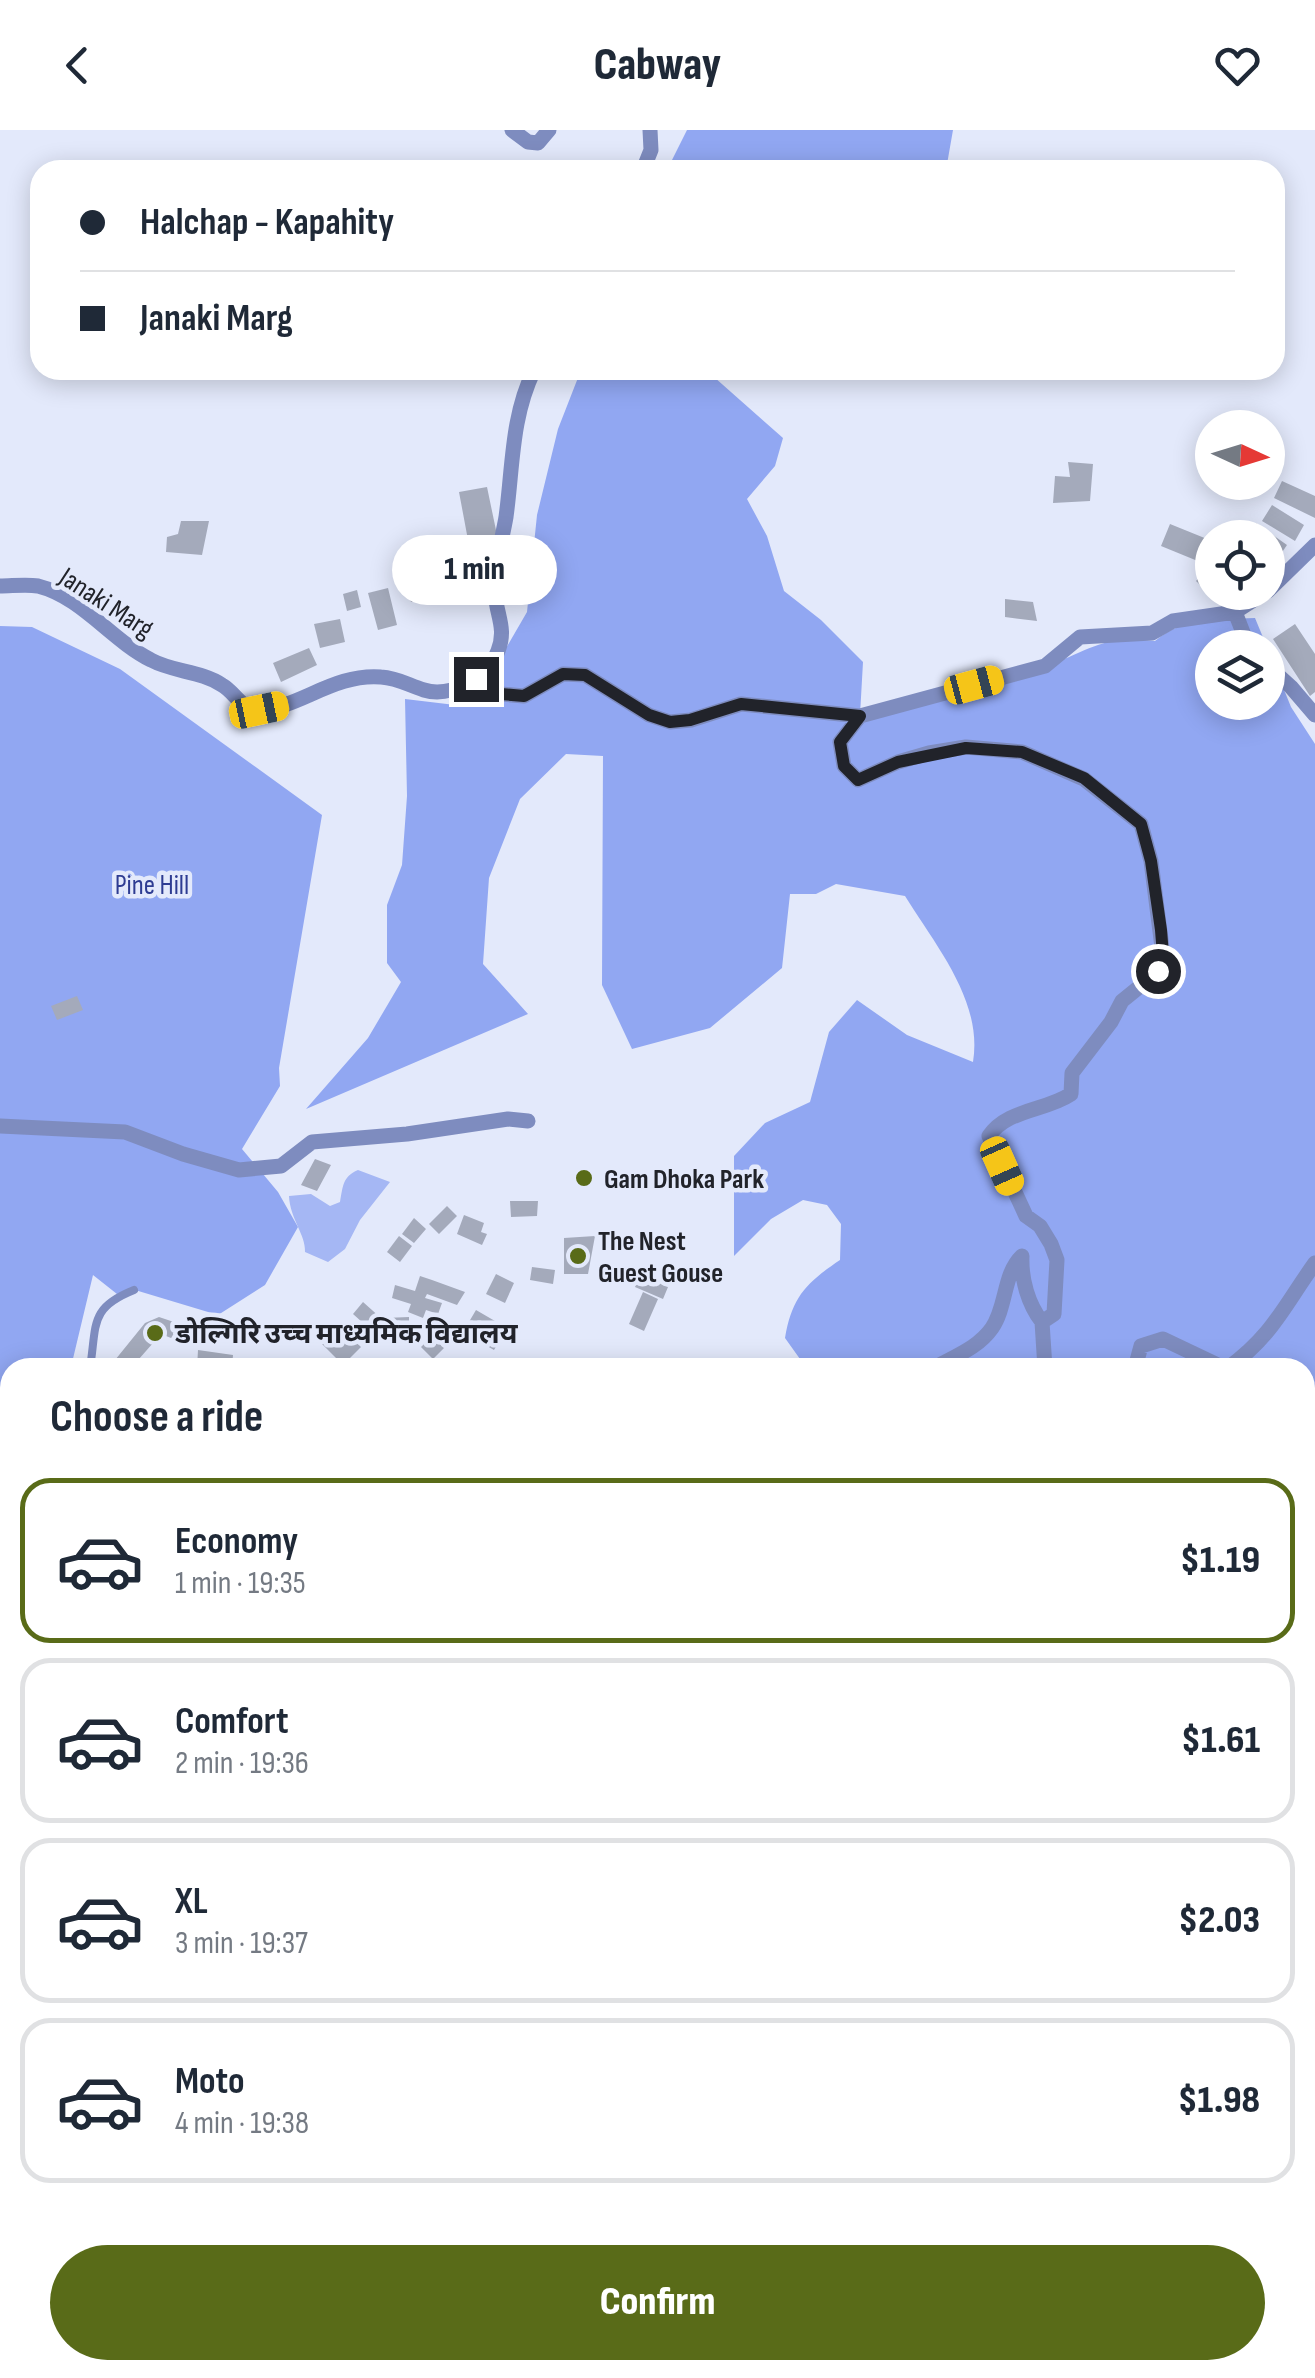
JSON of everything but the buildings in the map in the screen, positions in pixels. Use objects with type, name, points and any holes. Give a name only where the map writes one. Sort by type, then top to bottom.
[{"type":"street","points":[[512,130],[528,142],[538,143],[549,130]]},
{"type":"street","points":[[647,160],[650,130]]},
{"type":"street","points":[[529,380],[515,426],[495,592],[504,628],[497,655],[476,679],[501,694],[524,696],[563,674],[585,675],[649,715],[670,722],[741,704],[860,716],[1045,666],[1080,636],[1152,633],[1173,622],[1239,610]]},
{"type":"street","points":[[1285,574],[1315,545]]},
{"type":"street","name":"Janaki Marg","points":[[0,586],[35,585],[61,594],[125,645],[154,662],[225,686],[240,704],[259,710],[286,704],[340,680],[369,676],[401,678],[425,690],[446,692],[476,679]]},
{"type":"street","points":[[1236,612],[1242,630]]},
{"type":"street","points":[[1285,682],[1315,715]]},
{"type":"street","points":[[860,716],[840,742],[844,766],[858,780],[930,753],[966,748],[1022,752],[1084,778],[1141,824],[1161,930],[1163,955],[1158,971],[1122,1001],[1072,1073],[1070,1094],[1011,1117],[995,1126],[988,1136],[1020,1206],[1040,1226],[1056,1260],[1054,1314],[1042,1322]]},
{"type":"street","points":[[0,1126],[126,1132],[240,1170],[281,1166],[312,1142],[406,1134],[508,1119],[528,1120]]},
{"type":"street","points":[[952,1358],[976,1345],[994,1325],[1013,1265],[1022,1256],[1021,1271],[1033,1310],[1042,1322],[1044,1358]]},
{"type":"street","points":[[1241,1358],[1269,1332],[1315,1263]]},
{"type":"street","points":[[1138,1358],[1141,1346],[1164,1338],[1205,1358]]},
{"type":"lane","points":[[91,1358],[98,1312],[113,1298],[134,1290]]},
{"type":"green space","points":[[687,130],[953,130],[948,160],[672,160]]},
{"type":"green space","points":[[577,380],[717,380],[783,438],[775,466],[747,499],[767,536],[784,591],[821,620],[863,662],[860,715],[1021,674],[1108,642],[1155,641],[1190,623],[1255,618],[1260,630],[1195,630],[1195,720],[1285,720],[1285,692],[1315,744],[1315,1358],[799,1358],[785,1338],[788,1324],[802,1292],[840,1260],[841,1224],[827,1205],[803,1200],[771,1219],[734,1256],[734,1156],[765,1123],[810,1102],[829,1032],[857,1000],[907,1035],[973,1062],[971,1017],[943,954],[905,896],[836,884],[816,894],[790,894],[782,968],[710,1028],[632,1049],[602,985],[603,756],[566,754],[520,799],[489,878],[483,964],[528,1014],[306,1109],[368,1038],[401,982],[387,963],[387,905],[402,865],[407,796],[405,699],[472,707],[527,612],[537,515],[558,429]]},
{"type":"green space","name":"Pine Hill","points":[[0,626],[32,627],[120,669],[322,815],[279,1068],[280,1086],[242,1149],[278,1192],[298,1227],[265,1285],[218,1315],[135,1290],[117,1294],[93,1275],[73,1358],[0,1358]]},
{"type":"shaded area","points":[[358,1170],[390,1182],[360,1220],[345,1249],[328,1262],[305,1252],[289,1196],[311,1194],[330,1206],[340,1202],[346,1179]]},
{"type":"place","name":"Gam Dhoka Park","points":[[584,1178]]},
{"type":"place","name":"The Nest Guest Gouse","points":[[578,1256]]},
{"type":"place","name":"डोल्गिरि उच्च माध्यमिक विद्यालय","points":[[155,1333]]},
{"type":"route","points":[[476,679],[501,694],[524,696],[563,674],[585,675],[649,715],[670,722],[741,704],[860,716],[840,742],[844,766],[858,780],[898,762],[966,748],[1022,752],[1084,778],[1141,824],[1161,930],[1163,955],[1158,971]]}]
